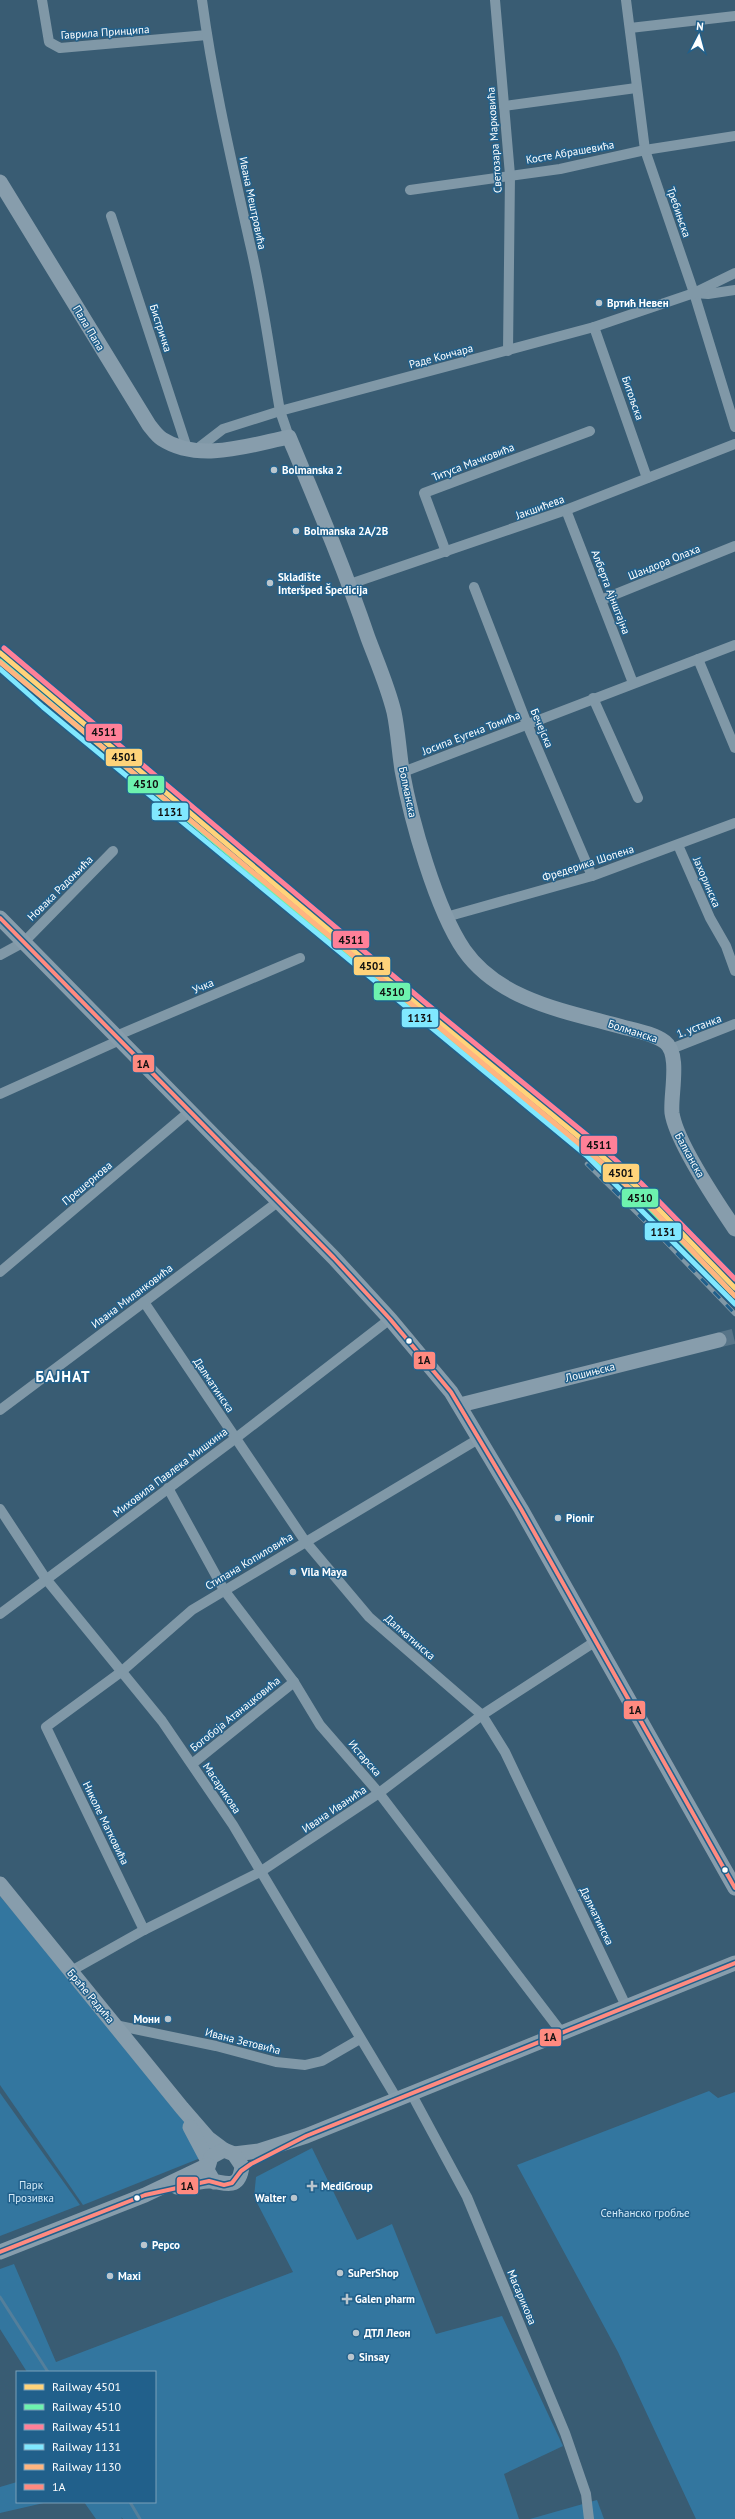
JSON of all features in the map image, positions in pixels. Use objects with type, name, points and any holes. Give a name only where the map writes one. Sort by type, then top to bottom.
[{"type":"main road","name":"Пала Папа","points":[[0,182],[149,425],[161,438],[192,449],[221,451],[290,437]]},
{"type":"main road","name":"Болманска","points":[[290,437],[350,584],[394,712],[403,772],[421,848],[446,917],[464,950],[500,984],[535,1003],[657,1038],[666,1042],[671,1049]]},
{"type":"main road","points":[[0,918],[279,1201],[390,1319],[460,1405],[596,1641],[735,1888]]},
{"type":"main road","name":"Балканска","points":[[671,1049],[673,1066],[671,1105],[675,1128],[717,1203],[735,1229]]},
{"type":"main road","name":"Лошињска","points":[[460,1405],[719,1340]]},
{"type":"main road","name":"Браће Радића","points":[[0,1884],[182,2108],[208,2138],[229,2152]]},
{"type":"main road","points":[[145,2195],[200,2182],[214,2182],[224,2185],[232,2183],[241,2172],[261,2158],[306,2136],[627,2008],[735,1963]]},
{"type":"main road","name":"Браће Радића","points":[[182,2108],[185,2119],[208,2163]]},
{"type":"main road","points":[[0,2252],[145,2195],[208,2163],[214,2154],[259,2151],[306,2136]]},
{"type":"main road","points":[[229,2152],[240,2162],[241,2172]]},
{"type":"main road","points":[[208,2163],[209,2175],[214,2182]]},
{"type":"street","name":"Гаврила Принципа","points":[[42,0],[49,42],[60,48],[207,35]]},
{"type":"street","name":"Ивана Мештровића","points":[[202,0],[207,35],[242,214],[250,244],[280,411]]},
{"type":"street","name":"Светозара Марковића","points":[[495,0],[510,175],[508,351]]},
{"type":"street","name":"Требињска","points":[[626,0],[645,150],[694,293],[735,427]]},
{"type":"street","points":[[630,28],[735,16]]},
{"type":"street","points":[[504,106],[636,88]]},
{"type":"street","name":"Косте Абрашевића","points":[[410,190],[560,169],[645,150],[735,136]]},
{"type":"street","name":"Бистричка","points":[[111,216],[192,449]]},
{"type":"street","name":"Раде Кончара","points":[[192,449],[223,429],[280,411],[594,327],[694,293],[735,273]]},
{"type":"street","name":"Раде Кончара","points":[[694,293],[708,294],[735,290]]},
{"type":"street","name":"Битољска","points":[[594,327],[648,478]]},
{"type":"street","name":"Болманска","points":[[280,411],[290,437]]},
{"type":"street","name":"Титуса Мачковића","points":[[446,552],[424,493],[590,431]]},
{"type":"street","name":"Јакшићева","points":[[350,584],[566,510],[735,444]]},
{"type":"street","name":"Алберта Ајнштајна","points":[[566,510],[602,600],[633,684]]},
{"type":"street","name":"Шандора Олаха","points":[[602,600],[735,546]]},
{"type":"street","name":"Бечејска","points":[[474,588],[527,724],[592,876]]},
{"type":"street","name":"Јосипа Еугена Томића","points":[[403,772],[593,698],[735,645]]},
{"type":"street","points":[[698,659],[735,748]]},
{"type":"street","points":[[593,698],[638,798]]},
{"type":"street","name":"Фредерика Шопена","points":[[446,917],[592,876],[735,823]]},
{"type":"street","name":"Јахоринска","points":[[678,845],[710,918],[731,944],[735,971]]},
{"type":"street","name":"Новака Радоњића","points":[[0,955],[24,942],[113,851]]},
{"type":"street","name":"Учка","points":[[0,1094],[118,1038],[300,958]]},
{"type":"street","name":"1. устанка","points":[[671,1049],[735,1024]]},
{"type":"street","name":"Прешернова","points":[[0,1272],[190,1111]]},
{"type":"street","name":"Ивана Миланковића","points":[[0,1410],[279,1201]]},
{"type":"street","name":"Далматинска","points":[[144,1302],[305,1541],[369,1617],[482,1716],[505,1752],[627,2008]]},
{"type":"street","name":"Миховила Павлека Мишкина","points":[[0,1614],[236,1438],[390,1319]]},
{"type":"street","name":"Стипана Копиловића","points":[[46,1727],[121,1672],[192,1610],[305,1541],[480,1438]]},
{"type":"street","name":"Истарска","points":[[168,1488],[224,1590],[294,1682],[320,1725],[379,1793],[562,2033]]},
{"type":"street","name":"Масарикова","points":[[0,1509],[46,1579],[162,1721],[192,1764],[233,1825],[360,2039],[404,2096],[467,2197],[565,2433],[586,2494],[589,2519]]},
{"type":"street","name":"Ивана Иванића","points":[[70,1971],[144,1930],[260,1872],[379,1793],[482,1716],[596,1641]]},
{"type":"street","name":"Богобоја Атанацковића","points":[[192,1764],[294,1682]]},
{"type":"street","name":"Николе Матковића","points":[[46,1727],[144,1930]]},
{"type":"street","name":"Ивана Зетовића","points":[[115,2025],[216,2046],[276,2062],[305,2064],[322,2061],[360,2039]]},
{"type":"green space","points":[[0,1896],[176,2106],[203,2157],[83,2205],[0,2085]]},
{"type":"green space","name":"Сенћанско гробље","points":[[709,2091],[718,2098],[735,2092],[735,2519],[696,2519],[618,2352],[517,2165]]},
{"type":"green space","name":"Парк Прозивка","points":[[0,2093],[80,2205],[0,2236]]},
{"type":"green space","points":[[312,2148],[357,2240],[392,2224],[436,2334],[502,2316],[563,2446],[504,2474],[519,2519],[123,2519],[121,2517],[122,2519],[96,2519],[85,2503],[156,2503],[156,2371],[26,2371],[0,2329],[0,2269],[14,2264],[56,2362],[293,2272],[254,2197],[256,2177]]},
{"type":"green space","points":[[16,2482],[16,2503],[44,2503],[0,2513],[0,2487]]},
{"type":"green space","points":[[597,2500],[604,2519],[530,2519]]},
{"type":"waterway","points":[[0,2297],[47,2371]]},
{"type":"waterway","points":[[131,2503],[140,2519]]},
{"type":"tunnel","points":[[719,1340],[735,1336]]},
{"type":"railway","points":[[359,950],[471,1055]]},
{"type":"railway","points":[[595,1163],[606,1176]]},
{"type":"railway","points":[[587,1164],[664,1240],[735,1314]]},
{"type":"rail line","name":"4511","points":[[4,648],[422,1000],[599,1145],[641,1183],[735,1279]]},
{"type":"rail line","name":"4501","points":[[0,653],[418,1005],[595,1150],[637,1187],[735,1288]]},
{"type":"rail line","name":"4510","points":[[0,661],[414,1010],[633,1191],[731,1292]]},
{"type":"rail line","name":"1130","points":[[0,662],[600,1161],[654,1211],[735,1296]]},
{"type":"rail line","name":"1131","points":[[0,669],[43,707],[587,1156],[735,1304]]},
{"type":"transit line","name":"1A","points":[[0,918],[334,1258],[390,1319],[451,1392],[521,1509],[735,1888]]},
{"type":"transit line","name":"1A","points":[[0,2252],[145,2195],[209,2181],[224,2185],[232,2183],[241,2171],[251,2164],[306,2136],[735,1963]]},
{"type":"place","name":"Вртић Невен","points":[[599,303]]},
{"type":"place","name":"Bolmanska 2","points":[[274,470]]},
{"type":"place","name":"Bolmanska 2A/2B","points":[[296,531]]},
{"type":"place","name":"Skladište Interšped Špedicija","points":[[270,583]]},
{"type":"place","name":"Pionir","points":[[558,1518]]},
{"type":"place","name":"Vila Maya","points":[[293,1572]]},
{"type":"place","name":"Мони","points":[[168,2019]]},
{"type":"place","name":"MediGroup","points":[[312,2186]]},
{"type":"place","name":"Walter","points":[[294,2198]]},
{"type":"place","name":"Pepco","points":[[144,2245]]},
{"type":"place","name":"SuPerShop","points":[[340,2273]]},
{"type":"place","name":"Maxi","points":[[110,2276]]},
{"type":"place","name":"Galen pharm","points":[[347,2299]]},
{"type":"place","name":"ДТЛ Леон","points":[[356,2333]]},
{"type":"place","name":"Sinsay","points":[[351,2357]]},
{"type":"district","name":"БАЈНАТ","points":[[63,1376]]}]
